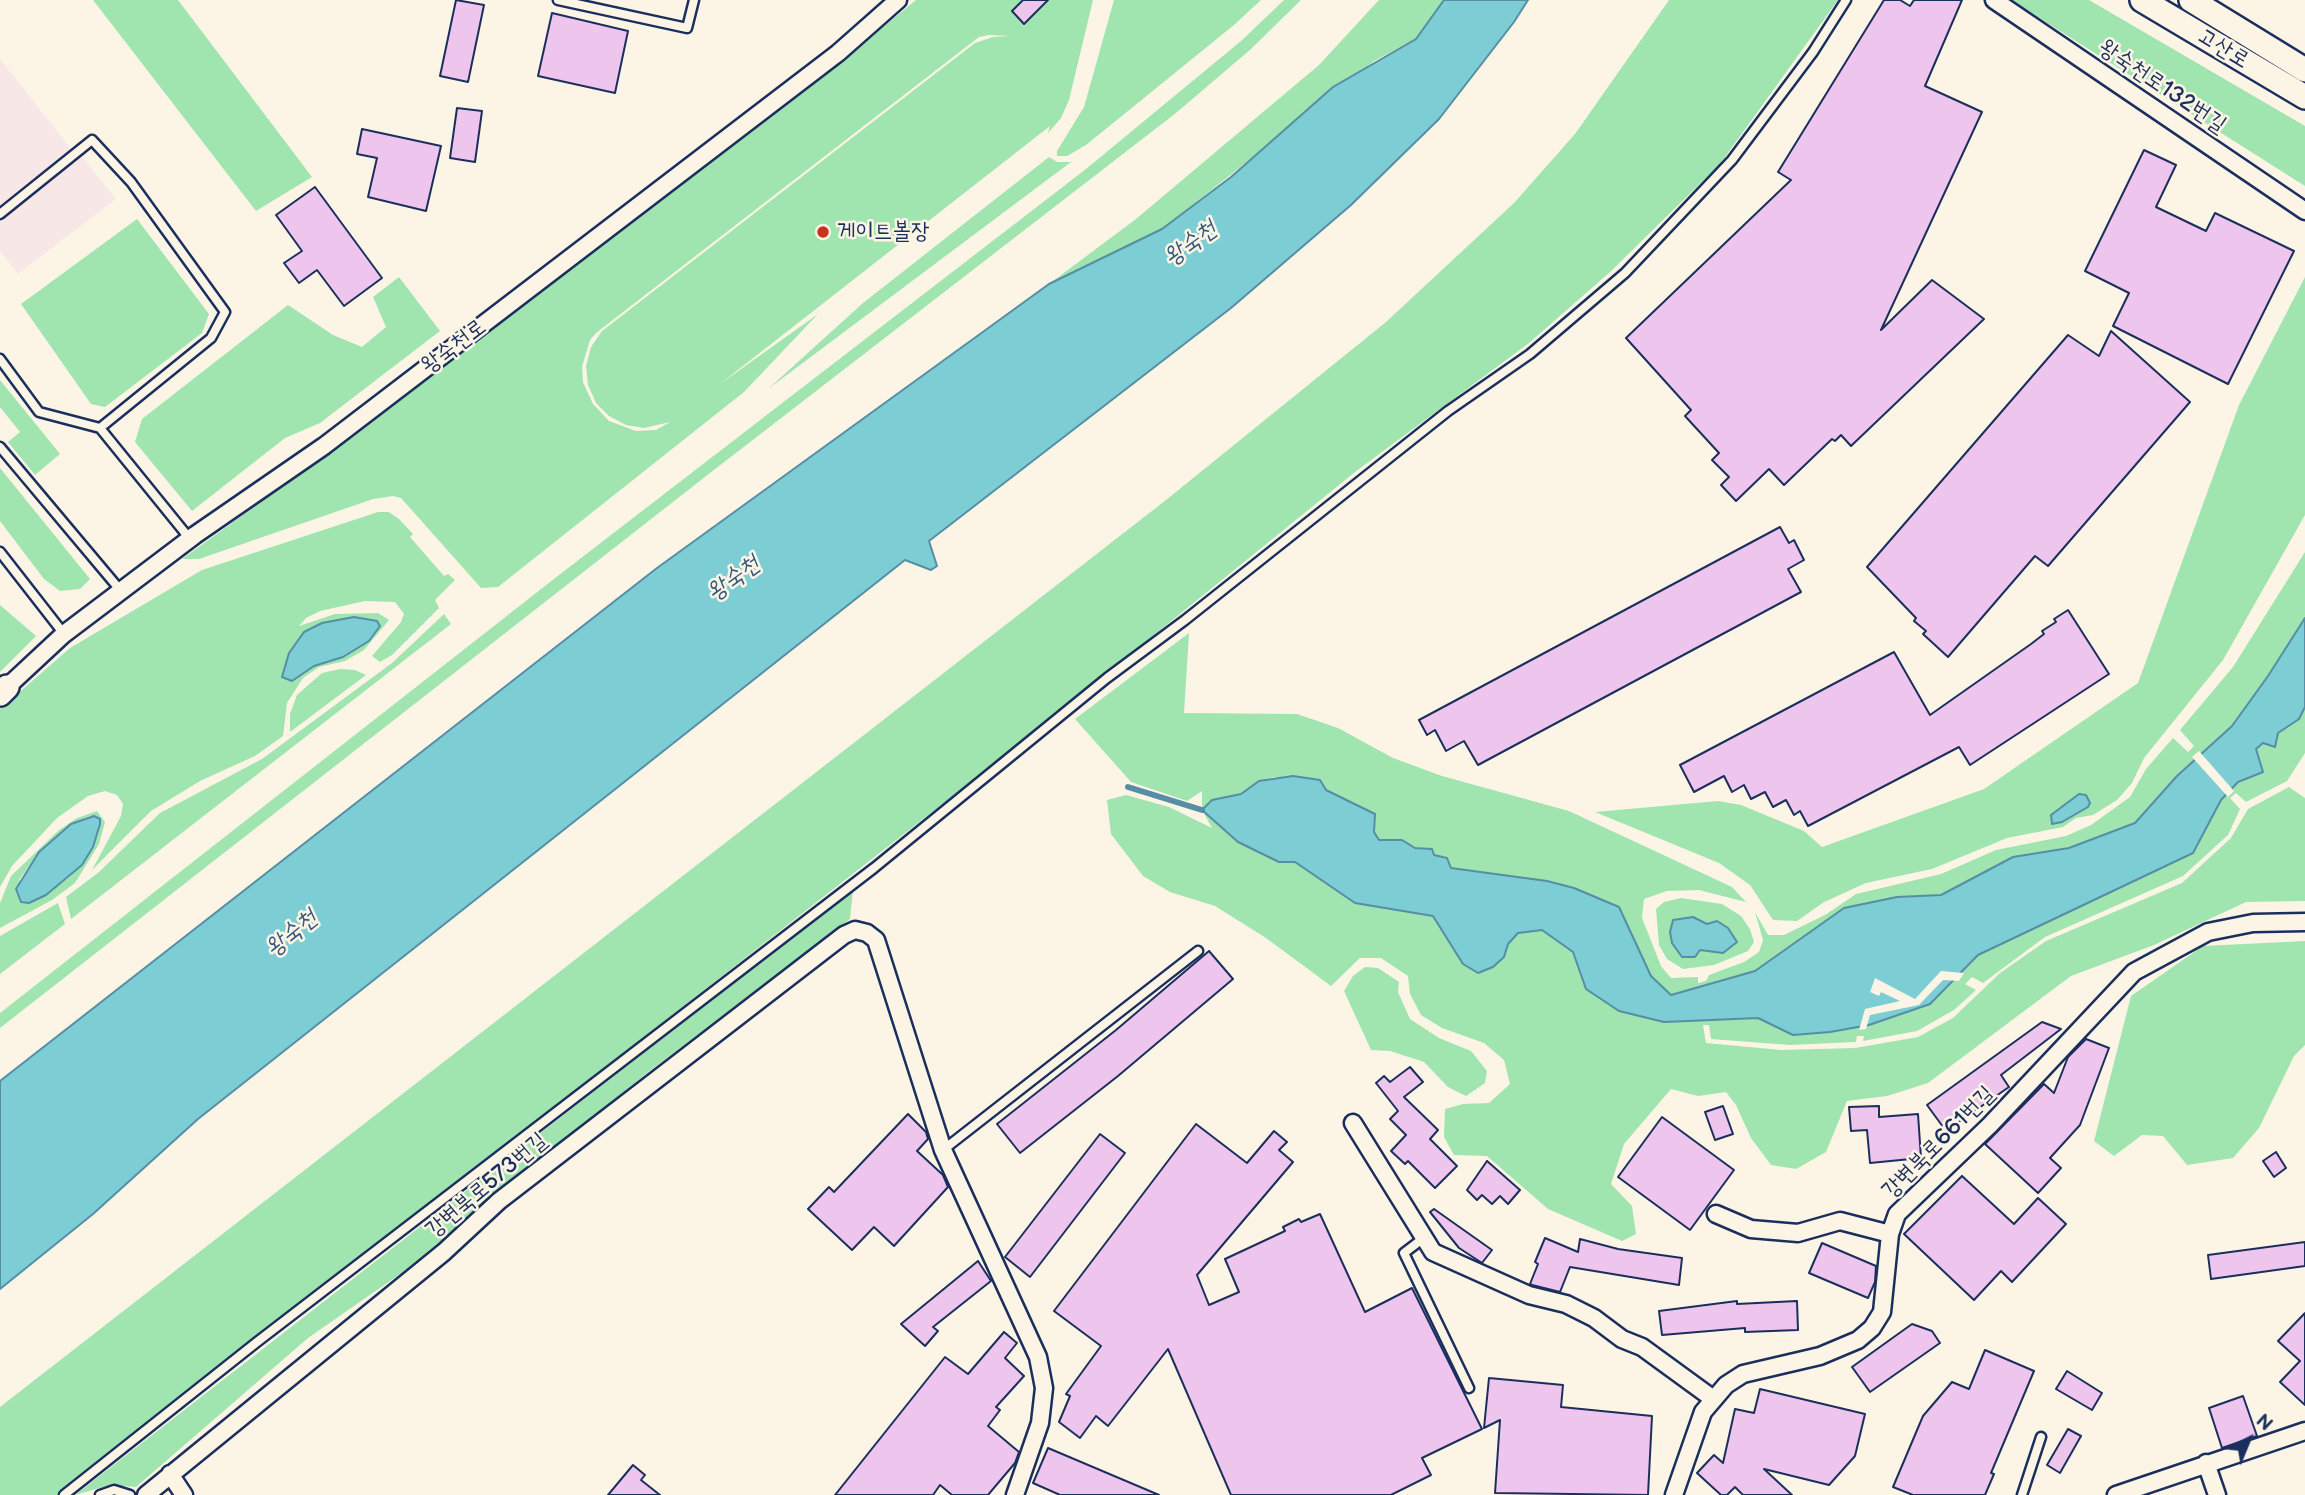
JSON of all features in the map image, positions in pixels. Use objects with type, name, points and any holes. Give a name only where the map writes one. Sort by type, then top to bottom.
[{"type":"street","name":"왕숙천로","points":[[2,691],[64,634],[190,539],[324,446],[838,52],[898,0]]},
{"type":"street","name":"왕숙천로132번길","points":[[1994,0],[2305,211]]},
{"type":"street","name":"고산로","points":[[2141,0],[2305,97]]},
{"type":"street","name":"고산로","points":[[2191,0],[2305,70]]},
{"type":"street","name":"강변북로661번길","points":[[1672,1494],[1703,1412],[1712,1398],[1743,1374],[1820,1356],[1858,1340],[1872,1328],[1882,1312],[1890,1234],[1897,1214],[1990,1125],[2134,972],[2207,932],[2253,923],[2305,922]]},
{"type":"street","name":"강변북로573번길","points":[[146,1495],[444,1252],[499,1202],[655,1079],[844,935],[855,930],[867,933],[876,940],[943,1150]]},
{"type":"street","points":[[1353,1124],[1433,1252],[1529,1295],[1566,1304],[1594,1318],[1622,1339],[1642,1347],[1712,1398]]},
{"type":"street","points":[[943,1150],[1038,1357],[1044,1388],[1040,1423],[1016,1495]]},
{"type":"street","points":[[1716,1214],[1751,1229],[1798,1233],[1840,1221],[1890,1234]]},
{"type":"street","points":[[2116,1495],[2305,1431]]},
{"type":"street","points":[[2206,1463],[2217,1495]]},
{"type":"street","points":[[170,1474],[184,1495]]},
{"type":"lane","points":[[558,0],[687,28],[694,0]]},
{"type":"lane","points":[[64,1495],[257,1342],[874,868],[1107,678],[1185,620],[1448,411],[1540,345],[1625,273],[1732,160],[1814,52],[1846,0]]},
{"type":"lane","points":[[0,214],[92,140],[131,182],[225,312],[211,338],[100,428]]},
{"type":"lane","points":[[0,359],[39,412],[100,428],[190,539]]},
{"type":"lane","points":[[0,447],[121,591]]},
{"type":"lane","points":[[0,552],[64,634]]},
{"type":"lane","points":[[943,1150],[1198,951]]},
{"type":"lane","points":[[1426,1237],[1404,1253],[1469,1388]]},
{"type":"lane","points":[[2022,1495],[2041,1437]]},
{"type":"lane","points":[[100,1495],[114,1490],[130,1495]]},
{"type":"shaded area","points":[[0,59],[72,150],[75,148],[116,199],[18,274],[0,251]]},
{"type":"green space","points":[[93,0],[178,0],[312,177],[256,211]]},
{"type":"green space","points":[[916,0],[1093,0],[1069,100],[1061,118],[1048,133],[1050,126],[720,384],[818,314],[744,392],[498,587],[481,588],[401,498],[393,496],[373,499],[199,559],[182,559],[353,436],[806,90]],"holes":[[[1010,36],[993,37],[975,43],[602,331],[591,347],[586,366],[588,385],[596,403],[609,416],[626,425],[644,428],[670,422],[656,430],[636,431],[609,421],[593,404],[583,382],[582,367],[590,340],[596,333],[979,37]]]},
{"type":"green space","points":[[1114,0],[1261,0],[1086,145],[1067,156],[1057,156],[1057,151],[1084,107]]},
{"type":"green space","points":[[1284,0],[1301,0],[1251,49],[1176,113],[0,1028],[0,1013],[559,575],[1086,169],[1241,41]]},
{"type":"green space","points":[[1379,0],[1444,0],[1416,39],[1374,61],[1162,229],[1049,284],[1136,219],[1319,65]]},
{"type":"green space","points":[[1669,0],[1838,0],[1720,164],[1609,273],[1529,343],[1355,472],[1032,734],[57,1495],[0,1495],[0,1407],[1166,500],[1386,322],[1514,203],[1575,134]]},
{"type":"green space","points":[[2011,0],[2089,0],[2305,126],[2305,186]]},
{"type":"green space","points":[[1049,157],[1057,162],[1071,162],[768,389],[863,303]]},
{"type":"green space","points":[[137,219],[209,314],[202,333],[105,407],[91,404],[21,304]]},
{"type":"green space","points":[[399,277],[440,331],[320,423],[285,438],[192,511],[135,442],[142,419],[288,305],[333,335],[362,347],[386,327],[373,297]]},
{"type":"green space","points":[[2305,277],[2305,515],[2223,660],[2144,758],[2132,783],[2117,800],[2093,815],[2076,818],[2063,827],[2007,838],[1932,869],[1866,883],[1824,902],[1797,921],[1773,920],[1750,885],[1719,863],[1595,812],[1718,801],[1741,805],[1804,831],[1822,847],[1984,789],[2138,683],[2239,405]]},
{"type":"green space","points":[[0,380],[60,454],[35,475],[8,442],[20,432],[0,407]]},
{"type":"green space","points":[[0,468],[90,579],[80,589],[60,591],[44,579],[0,521]]},
{"type":"green space","points":[[378,512],[389,512],[399,519],[413,534],[410,537],[444,576],[448,574],[455,580],[435,600],[439,608],[392,655],[380,662],[372,656],[401,622],[404,614],[395,602],[365,601],[320,611],[306,618],[299,626],[335,614],[378,613],[389,620],[364,650],[345,661],[319,667],[303,678],[287,703],[283,736],[255,756],[200,781],[151,811],[92,870],[121,816],[123,804],[117,795],[105,791],[88,796],[57,818],[12,866],[0,887],[0,709],[70,648],[202,570]]},
{"type":"green space","points":[[2305,552],[2305,618],[2232,726],[2177,776],[2135,823],[2069,848],[2013,857],[1941,895],[1897,897],[1844,908],[1755,971],[1671,995],[1651,976],[1619,907],[1519,877],[1451,868],[1444,856],[1434,856],[1421,847],[1415,848],[1402,840],[1379,840],[1374,832],[1375,814],[1325,790],[1275,777],[1259,781],[1241,794],[1212,800],[1279,862],[1295,862],[1355,903],[1433,916],[1463,964],[1504,957],[1508,944],[1518,933],[1542,930],[1573,952],[1586,989],[1664,1022],[1758,1018],[1793,1035],[1830,1032],[1869,1025],[1930,1004],[1978,955],[2193,853],[2221,800],[2238,782],[2263,772],[2256,749],[2299,719],[2305,707],[2305,753],[2287,781],[2246,802],[2236,793],[2230,798],[2240,809],[2228,835],[2183,876],[2045,937],[1983,983],[1972,977],[1965,984],[1976,990],[1954,1010],[1917,1031],[1863,1041],[1864,1036],[1857,1036],[1856,1042],[1790,1045],[1711,1039],[1709,1025],[1703,1025],[1706,1043],[1781,1050],[1855,1048],[1918,1037],[1953,1018],[2000,973],[2046,941],[2182,883],[2231,838],[2248,809],[2289,787],[2305,798],[2305,901],[2246,902],[2154,945],[2071,976],[1928,1083],[1887,1096],[1847,1101],[1826,1152],[1796,1169],[1771,1165],[1751,1138],[1736,1105],[1726,1092],[1698,1096],[1671,1089],[1624,1144],[1611,1184],[1632,1206],[1636,1234],[1622,1241],[1548,1209],[1487,1156],[1454,1155],[1444,1137],[1445,1109],[1463,1104],[1489,1103],[1510,1084],[1504,1060],[1484,1043],[1442,1028],[1421,1015],[1410,994],[1408,976],[1381,958],[1360,958],[1331,986],[1266,938],[1215,906],[1170,892],[1143,876],[1111,834],[1107,800],[1126,795],[1169,807],[1212,828],[1202,810],[1202,791],[1187,801],[1131,782],[1075,719],[1189,633],[1184,713],[1297,714],[1338,728],[1393,758],[1442,776],[1569,811],[1732,887],[1746,902],[1699,890],[1667,891],[1644,899],[1642,918],[1661,966],[1671,978],[1698,977],[1698,983],[1706,981],[1709,975],[1744,962],[1759,952],[1763,940],[1755,912],[1768,935],[1784,935],[1825,915],[1856,894],[1941,874],[1996,850],[2066,836],[2091,825],[2130,797],[2146,769],[2173,738],[2188,752],[2194,746],[2180,730],[2233,667]]},
{"type":"green space","points":[[0,605],[36,636],[0,672]]},
{"type":"green space","points":[[444,614],[451,624],[71,919],[66,897],[99,872],[160,813],[262,759],[392,663]]},
{"type":"green space","points":[[340,669],[355,670],[366,675],[290,732],[290,714],[297,695],[322,673]]},
{"type":"green space","points":[[97,811],[105,822],[99,844],[75,883],[52,900],[0,928],[0,903],[11,876],[59,830],[77,818]],"holes":[[[90,816],[71,876],[34,901],[19,880],[39,852],[71,824]]]},
{"type":"green space","points":[[853,890],[850,919],[643,1076],[400,1274],[308,1338],[136,1487],[110,1485],[75,1495]]},
{"type":"green space","points":[[1681,898],[1722,904],[1741,916],[1750,929],[1754,942],[1748,951],[1714,965],[1683,969],[1667,959],[1659,945],[1656,909],[1664,902]]},
{"type":"green space","points":[[58,903],[65,924],[0,974],[0,936]]},
{"type":"green space","points":[[2305,941],[2305,1045],[2294,1056],[2259,1128],[2233,1158],[2187,1165],[2163,1136],[2142,1135],[2114,1156],[2094,1141],[2131,996],[2203,946]]},
{"type":"green space","points":[[1365,967],[1378,968],[1399,982],[1398,992],[1410,1019],[1439,1038],[1471,1051],[1487,1071],[1485,1083],[1466,1096],[1448,1087],[1424,1062],[1390,1051],[1371,1050],[1344,991],[1353,976]]},
{"type":"water","name":"왕숙천","points":[[1444,0],[1528,0],[1439,119],[1351,205],[1231,308],[929,541],[937,566],[931,570],[905,560],[198,1119],[93,1214],[0,1289],[0,1081],[657,568],[1049,284],[1162,229],[1231,177],[1333,87],[1416,39]]},
{"type":"water","points":[[354,617],[377,621],[380,626],[369,641],[343,657],[314,666],[292,681],[282,677],[289,653],[304,632],[322,623]]},
{"type":"water","points":[[2305,618],[2305,707],[2299,719],[2278,733],[2275,747],[2263,743],[2256,749],[2263,772],[2238,782],[2221,800],[2193,853],[1978,955],[1930,1004],[1869,1025],[1830,1032],[1793,1035],[1758,1018],[1664,1022],[1619,1011],[1586,989],[1573,952],[1542,930],[1518,933],[1508,944],[1504,957],[1493,967],[1478,973],[1463,964],[1433,916],[1355,903],[1295,862],[1279,862],[1238,842],[1202,810],[1212,800],[1241,794],[1259,781],[1293,776],[1320,780],[1326,790],[1375,814],[1374,832],[1379,840],[1402,840],[1415,848],[1432,849],[1434,855],[1447,858],[1451,868],[1547,881],[1574,888],[1619,907],[1651,976],[1671,995],[1755,971],[1844,908],[1897,897],[1941,895],[2013,857],[2069,848],[2135,823],[2177,776],[2232,726]]},
{"type":"water","points":[[2079,794],[2086,795],[2090,803],[2088,807],[2062,822],[2052,824],[2051,815]]},
{"type":"water","points":[[94,816],[100,819],[100,824],[93,847],[82,865],[46,895],[29,903],[21,902],[16,889],[39,852],[71,824]]},
{"type":"water","points":[[1693,917],[1707,924],[1717,921],[1728,928],[1737,942],[1723,953],[1700,950],[1695,957],[1682,957],[1672,943],[1670,932],[1673,920]]},
{"type":"pier","points":[[2199,751],[2234,791],[2228,797],[2192,757]]},
{"type":"pier","points":[[1941,971],[1964,973],[1959,981],[1943,980],[1919,1005],[1870,1015],[1866,1029],[1859,1030],[1865,1009],[1900,1001],[1881,992],[1879,996],[1870,992],[1875,978],[1915,999]]},
{"type":"building","points":[[456,0],[484,5],[468,82],[440,76]]},
{"type":"building","points":[[1023,0],[1048,0],[1024,24],[1012,11]]},
{"type":"building","points":[[1884,0],[1900,0],[1910,6],[1914,0],[1962,0],[1925,86],[1982,112],[1881,330],[1932,280],[1984,319],[1851,446],[1841,435],[1835,441],[1832,439],[1784,485],[1769,469],[1736,501],[1721,485],[1729,477],[1712,460],[1719,453],[1685,416],[1691,410],[1626,338],[1791,180],[1778,172]]},
{"type":"building","points":[[552,13],[628,31],[615,93],[538,76]]},
{"type":"building","points":[[457,108],[482,111],[475,162],[450,158]]},
{"type":"building","points":[[362,129],[441,146],[426,211],[368,197],[377,158],[357,154]]},
{"type":"building","points":[[2144,150],[2176,165],[2156,207],[2206,231],[2215,213],[2294,251],[2228,384],[2113,326],[2129,293],[2085,271]]},
{"type":"building","points":[[315,187],[382,278],[344,306],[317,270],[299,283],[284,263],[302,251],[276,215]]},
{"type":"building","points":[[2111,331],[2190,402],[2048,566],[2035,556],[1948,657],[1923,634],[1926,631],[1914,621],[1916,618],[1867,567],[2068,335],[2099,356]]},
{"type":"building","points":[[1780,527],[1789,543],[1794,540],[1804,560],[1788,569],[1801,592],[1478,765],[1464,741],[1446,751],[1435,730],[1427,735],[1419,720]]},
{"type":"building","points":[[2068,610],[2109,674],[1970,765],[1959,747],[1808,826],[1800,811],[1794,815],[1786,800],[1773,807],[1765,792],[1751,799],[1744,785],[1732,792],[1724,776],[1694,792],[1680,765],[1894,652],[1930,715],[2031,644],[2044,634],[2042,631],[2056,622],[2054,619]]},
{"type":"building","points":[[1209,951],[1233,979],[1118,1076],[1020,1153],[997,1124],[1116,1030]]},
{"type":"building","points":[[2042,1022],[2061,1029],[2001,1075],[2009,1087],[1946,1131],[1927,1105]]},
{"type":"building","points":[[2086,1039],[2109,1048],[2080,1125],[2050,1158],[2061,1168],[2038,1193],[1985,1144],[2044,1084],[2054,1093],[2068,1057]]},
{"type":"building","points":[[1410,1067],[1423,1082],[1404,1097],[1438,1130],[1430,1139],[1457,1166],[1435,1188],[1408,1161],[1405,1164],[1391,1151],[1406,1135],[1390,1119],[1398,1111],[1376,1083],[1384,1076],[1390,1082]]},
{"type":"building","points":[[1723,1106],[1733,1134],[1715,1140],[1705,1112]]},
{"type":"building","points":[[1879,1106],[1879,1117],[1918,1114],[1921,1158],[1870,1163],[1867,1130],[1851,1131],[1849,1107]]},
{"type":"building","points":[[908,1114],[926,1132],[928,1139],[917,1151],[943,1175],[948,1187],[894,1246],[874,1227],[852,1250],[808,1209],[829,1187],[834,1192]]},
{"type":"building","points":[[1662,1117],[1734,1170],[1690,1230],[1618,1177]]},
{"type":"building","points":[[1196,1124],[1247,1163],[1274,1131],[1287,1142],[1279,1150],[1293,1162],[1197,1275],[1209,1305],[1239,1292],[1225,1259],[1285,1231],[1283,1227],[1299,1219],[1301,1222],[1320,1214],[1365,1312],[1412,1288],[1482,1429],[1422,1458],[1431,1475],[1391,1495],[1231,1495],[1168,1349],[1108,1426],[1096,1416],[1080,1438],[1059,1422],[1070,1396],[1066,1394],[1101,1346],[1054,1311]]},
{"type":"building","points":[[1100,1134],[1125,1153],[1030,1277],[1005,1257]]},
{"type":"building","points":[[2276,1152],[2286,1168],[2274,1177],[2263,1161]]},
{"type":"building","points":[[1487,1161],[1520,1190],[1508,1204],[1500,1196],[1492,1204],[1482,1195],[1477,1200],[1467,1190]]},
{"type":"building","points":[[1962,1176],[2014,1224],[2038,1198],[2066,1224],[2012,1282],[2001,1271],[1974,1300],[1904,1234]]},
{"type":"building","points":[[1434,1209],[1492,1250],[1482,1263],[1459,1248],[1430,1212]]},
{"type":"building","points":[[1545,1238],[1578,1252],[1580,1239],[1618,1249],[1682,1258],[1679,1285],[1570,1267],[1560,1292],[1532,1285],[1530,1284],[1538,1264],[1535,1262]]},
{"type":"building","points":[[2305,1242],[2305,1266],[2211,1279],[2208,1255]]},
{"type":"building","points":[[1822,1243],[1876,1266],[1875,1282],[1868,1298],[1809,1273]]},
{"type":"building","points":[[978,1261],[991,1281],[933,1327],[938,1331],[925,1346],[901,1324]]},
{"type":"building","points":[[1737,1301],[1737,1304],[1797,1301],[1798,1330],[1745,1332],[1745,1328],[1662,1335],[1659,1311]]},
{"type":"building","points":[[2305,1313],[2305,1405],[2280,1382],[2300,1361],[2278,1341]]},
{"type":"building","points":[[1912,1324],[1932,1331],[1940,1343],[1870,1392],[1852,1367]]},
{"type":"building","points":[[1004,1332],[1017,1343],[1005,1358],[1024,1376],[996,1407],[1000,1410],[988,1426],[1019,1452],[1015,1463],[988,1495],[952,1495],[940,1485],[933,1495],[835,1495],[945,1357],[968,1374]]},
{"type":"building","points":[[1985,1350],[2034,1371],[1991,1473],[1994,1474],[1985,1495],[1913,1495],[1893,1487],[1923,1416],[1952,1382],[1969,1389]]},
{"type":"building","points":[[2067,1371],[2102,1393],[2092,1410],[2056,1389]]},
{"type":"building","points":[[1489,1378],[1563,1385],[1561,1407],[1652,1416],[1648,1495],[1495,1493],[1500,1420],[1484,1428]]},
{"type":"building","points":[[1760,1389],[1865,1414],[1855,1456],[1829,1485],[1764,1469],[1792,1495],[1743,1495],[1735,1487],[1727,1495],[1721,1495],[1697,1473],[1714,1455],[1723,1463],[1735,1409],[1754,1413]]},
{"type":"building","points":[[2243,1396],[2257,1436],[2222,1448],[2209,1408]]},
{"type":"building","points":[[2068,1429],[2081,1436],[2060,1473],[2047,1465]]},
{"type":"building","points":[[1048,1448],[1159,1495],[1060,1495],[1033,1483]]},
{"type":"building","points":[[633,1465],[645,1475],[641,1480],[660,1495],[608,1495]]},
{"type":"waterway","points":[[1128,787],[1202,810]]},
{"type":"place","name":"게이트볼장","points":[[823,232]]}]
